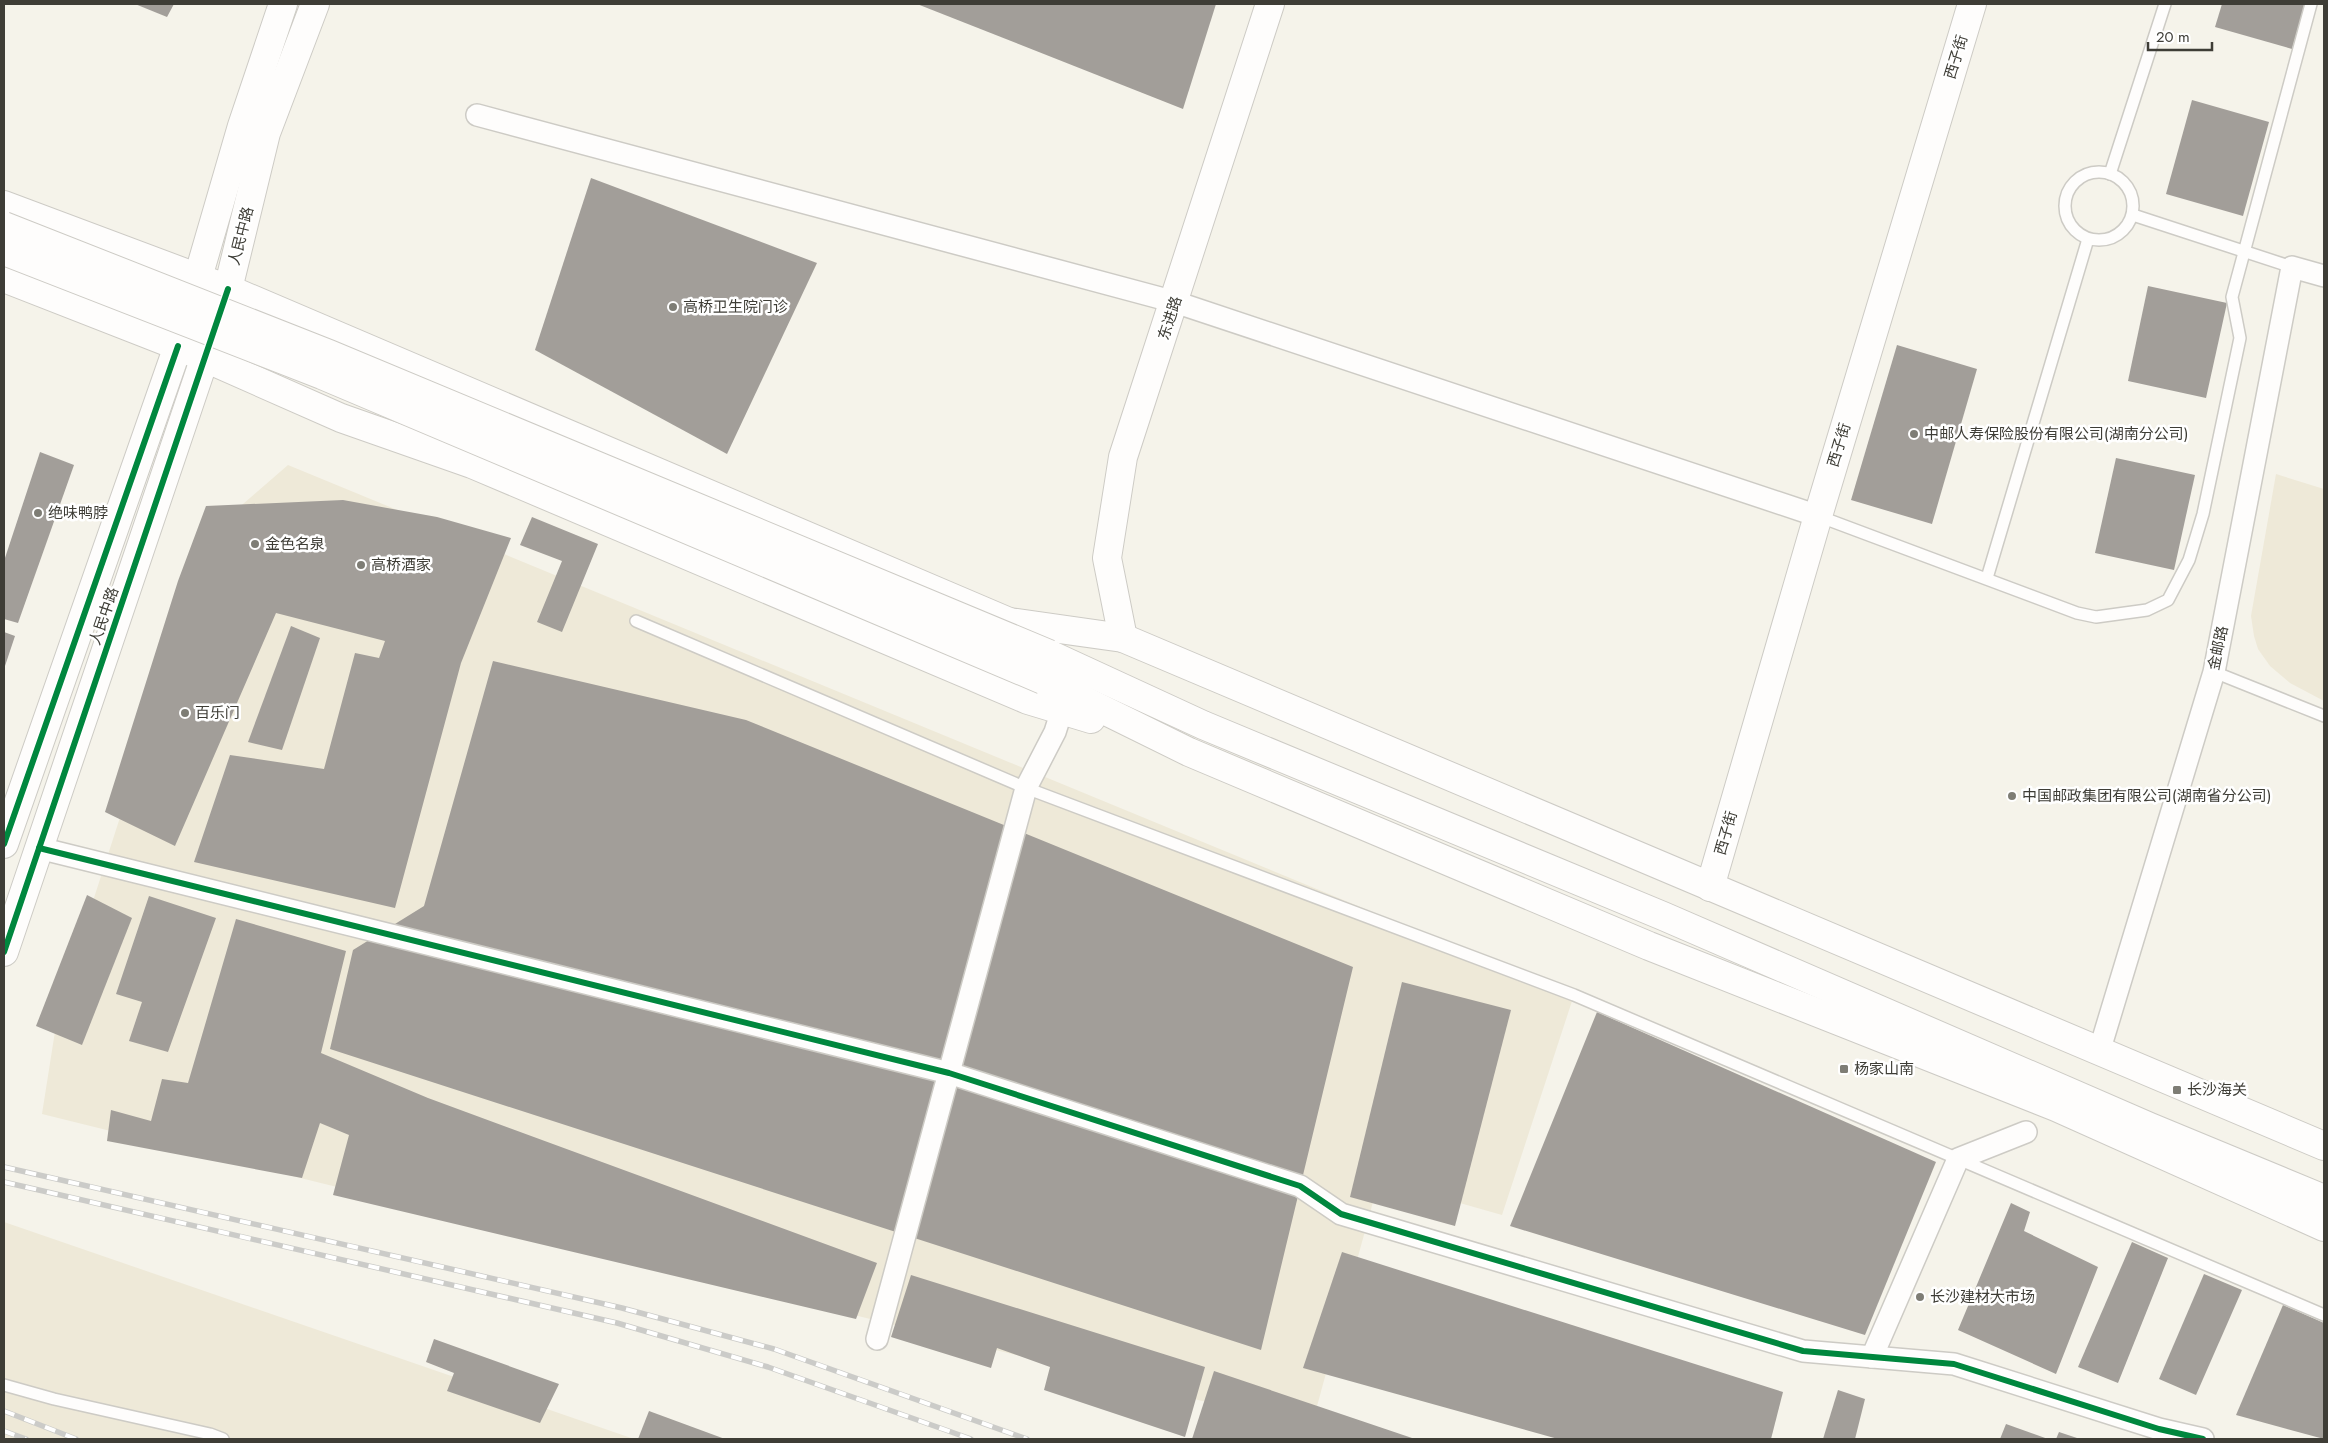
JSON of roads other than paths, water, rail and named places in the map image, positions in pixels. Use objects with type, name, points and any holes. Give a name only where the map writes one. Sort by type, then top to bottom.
[{"type":"main road","name":"人民中路","points":[[4,844],[178,346],[242,126],[283,4]]},
{"type":"main road","name":"人民中路","points":[[4,952],[228,289],[266,134],[315,4]]},
{"type":"main road","name":"东进路","points":[[1123,638],[1107,558],[1123,457],[1175,302],[1270,4]]},
{"type":"main road","name":"西子街","points":[[1710,887],[1818,516],[1972,4]]},
{"type":"main road","points":[[4,205],[228,289],[1009,622],[1203,725]]},
{"type":"main road","points":[[4,226],[329,354],[1049,654],[1203,725],[1654,912],[2150,1127],[2324,1199]]},
{"type":"main road","points":[[4,251],[322,375],[1042,680],[1190,752],[1648,946],[2056,1107],[2324,1227]]},
{"type":"main road","points":[[4,278],[178,346],[341,418],[472,464],[1028,700],[1190,752]]},
{"type":"main road","points":[[1009,622],[1123,638],[2324,1146]]},
{"type":"street","points":[[477,115],[1175,302],[1818,516]]},
{"type":"street","points":[[2292,267],[2324,276]]},
{"type":"street","name":"金邮路","points":[[2099,1052],[2214,672],[2292,267]]},
{"type":"street","points":[[877,1339],[1026,788],[1055,732],[1062,710]]},
{"type":"street","points":[[39,848],[949,1073],[1300,1186],[1341,1214],[1803,1350],[1954,1364],[2160,1429],[2203,1439]]},
{"type":"street","points":[[1872,1356],[1958,1159],[2026,1132]]},
{"type":"lane","points":[[2110,174],[2165,4]]},
{"type":"lane","points":[[1818,516],[2077,613],[2096,617],[2147,610],[2168,600],[2189,560],[2203,514],[2240,338],[2232,298],[2311,4]]},
{"type":"lane","points":[[2100,172],[2110,174],[2127,186],[2132,195],[2133,215],[2128,225],[2120,234],[2100,241],[2088,239],[2079,235],[2066,217],[2066,195],[2079,178],[2089,173],[2100,172]]},
{"type":"lane","points":[[2133,215],[2292,267]]},
{"type":"lane","points":[[1987,578],[2088,239]]},
{"type":"lane","points":[[636,621],[1026,788],[1574,995],[2324,1315]]},
{"type":"lane","points":[[2214,672],[2324,716]]},
{"type":"lane","points":[[4,1385],[54,1399],[210,1434],[223,1439]]},
{"type":"railway","points":[[4,1167],[622,1308],[774,1349],[1027,1439]]},
{"type":"railway","points":[[4,1182],[617,1323],[768,1367],[971,1439]]},
{"type":"railway","points":[[4,1411],[76,1439]]},
{"type":"railway","points":[[4,1431],[26,1439]]},
{"type":"place","name":"高桥卫生院门诊","points":[[673,307]]},
{"type":"place","name":"中邮人寿保险股份有限公司(湖南分公司)","points":[[1914,434]]},
{"type":"place","name":"绝味鸭脖","points":[[38,513]]},
{"type":"place","name":"金色名泉","points":[[255,544]]},
{"type":"place","name":"高桥酒家","points":[[361,565]]},
{"type":"place","name":"百乐门","points":[[185,713]]},
{"type":"place","name":"中国邮政集团有限公司(湖南省分公司)","points":[[2012,796]]},
{"type":"place","name":"杨家山南","points":[[1844,1069]]},
{"type":"place","name":"长沙海关","points":[[2177,1090]]},
{"type":"place","name":"长沙建材大市场","points":[[1920,1297]]}]
